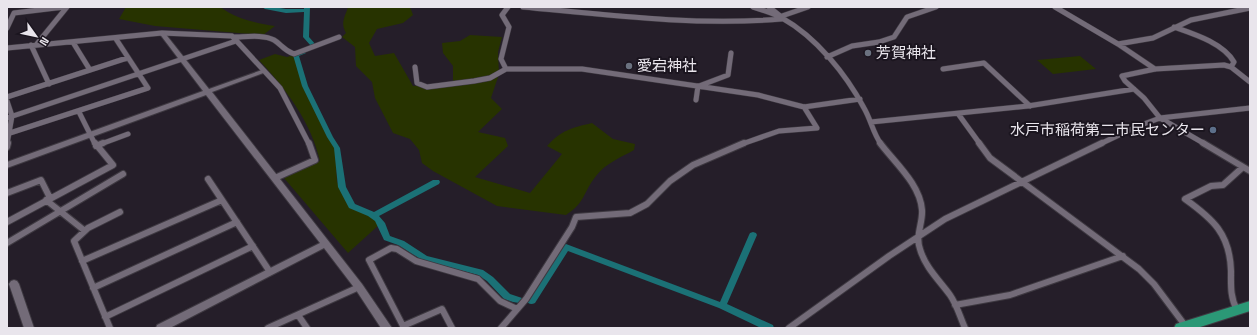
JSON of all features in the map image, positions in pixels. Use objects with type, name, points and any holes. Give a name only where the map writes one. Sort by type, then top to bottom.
[{"type":"highway","points":[[1184,327],[1250,306]]},
{"type":"street","points":[[7,28],[14,13],[66,7]]},
{"type":"street","points":[[34,45],[66,7]]},
{"type":"street","points":[[506,69],[502,63],[502,51],[509,27],[502,15],[508,7]]},
{"type":"street","points":[[523,7],[644,18],[744,22],[780,17],[808,7]]},
{"type":"street","points":[[754,7],[780,17]]},
{"type":"street","points":[[769,7],[827,57],[860,99],[872,122],[877,139],[902,170],[916,192],[922,208],[917,237],[922,256],[955,305],[964,328]]},
{"type":"street","points":[[915,7],[920,11]]},
{"type":"street","points":[[827,57],[852,46],[879,42],[894,37],[907,17],[920,11],[936,7]]},
{"type":"street","points":[[1055,7],[1118,44],[1155,69]]},
{"type":"street","points":[[1118,44],[1153,38],[1191,20],[1250,8]]},
{"type":"street","points":[[1174,27],[1219,47],[1228,53],[1234,62],[1231,67]]},
{"type":"street","points":[[7,48],[116,39],[162,33],[232,36],[280,88],[308,141],[315,160],[275,178]]},
{"type":"street","points":[[162,33],[359,287],[387,328]]},
{"type":"street","points":[[10,117],[182,59],[235,39],[256,37],[274,40],[284,50],[294,54],[339,37]]},
{"type":"street","points":[[10,133],[79,112],[148,88],[116,39]]},
{"type":"street","points":[[75,42],[74,44],[90,70]]},
{"type":"street","points":[[34,45],[49,84]]},
{"type":"street","points":[[699,86],[728,75],[730,53]]},
{"type":"street","points":[[7,97],[127,58]]},
{"type":"street","points":[[943,69],[984,63],[1030,106]]},
{"type":"street","points":[[1250,82],[1231,67],[1224,65],[1155,69],[1122,76],[1125,81],[1144,98],[1160,118],[1250,171]]},
{"type":"street","points":[[415,67],[417,83],[427,87],[490,78],[506,69],[582,69],[758,95],[804,107],[860,99]]},
{"type":"street","points":[[7,166],[264,71]]},
{"type":"street","points":[[696,100],[699,86]]},
{"type":"street","points":[[872,122],[959,115],[1030,106],[1134,89]]},
{"type":"street","points":[[7,100],[10,117],[10,133],[7,147]]},
{"type":"street","points":[[501,328],[523,303],[572,227],[576,217],[630,214],[647,204],[670,181],[693,165],[760,137],[779,131],[817,128],[804,107]]},
{"type":"street","points":[[789,328],[917,237],[945,219],[1136,127],[1160,118],[1250,108]]},
{"type":"street","points":[[7,222],[113,165],[96,146],[79,112]]},
{"type":"street","points":[[959,115],[990,158],[1139,269],[1154,284],[1184,327]]},
{"type":"street","points":[[96,146],[128,134]]},
{"type":"street","points":[[1237,310],[1231,299],[1231,257],[1222,232],[1212,218],[1184,199],[1211,186],[1223,185],[1243,167]]},
{"type":"street","points":[[7,243],[122,174]]},
{"type":"street","points":[[208,179],[270,272]]},
{"type":"street","points":[[7,193],[41,180],[48,199],[60,211],[85,231]]},
{"type":"street","points":[[82,262],[222,200]]},
{"type":"street","points":[[110,328],[74,241],[76,236],[120,212]]},
{"type":"street","points":[[93,288],[236,222]]},
{"type":"street","points":[[161,328],[325,244]]},
{"type":"street","points":[[105,317],[253,246]]},
{"type":"street","points":[[452,328],[442,309],[403,326],[369,260],[391,248],[397,249],[416,261],[478,279],[500,301],[517,309]]},
{"type":"street","points":[[955,305],[1010,295],[1123,256]]},
{"type":"street","points":[[14,284],[29,328]]},
{"type":"street","points":[[268,328],[359,287]]},
{"type":"street","points":[[298,315],[307,328]]},
{"type":"green space","points":[[126,7],[220,7],[233,15],[246,20],[275,26],[263,35],[155,26],[119,19]]},
{"type":"green space","points":[[348,7],[410,7],[413,15],[403,23],[377,29],[369,43],[375,56],[394,53],[413,86],[453,83],[453,66],[443,53],[442,43],[460,41],[470,35],[502,37],[498,52],[499,74],[491,98],[502,109],[478,132],[505,138],[508,146],[475,177],[530,193],[562,154],[547,146],[557,136],[567,130],[592,123],[613,139],[635,144],[634,150],[600,171],[581,201],[566,215],[497,206],[433,171],[422,163],[419,150],[410,139],[393,133],[375,98],[372,82],[356,66],[355,47],[342,37],[346,33],[343,23]]},
{"type":"green space","points":[[275,54],[287,57],[294,55],[304,87],[335,149],[337,182],[350,207],[374,216],[380,224],[348,253],[284,178],[320,161],[316,147],[304,120],[288,94],[259,60]]},
{"type":"green space","points":[[1080,56],[1096,69],[1053,74],[1037,60]]},
{"type":"waterway","points":[[265,7],[286,11],[307,10]]},
{"type":"waterway","points":[[307,10],[306,37],[313,45]]},
{"type":"waterway","points":[[303,53],[296,55],[305,86],[337,148],[342,187],[352,206],[375,216],[381,223],[387,238],[401,243],[425,258],[480,272],[490,279],[507,296],[519,300]]},
{"type":"waterway","points":[[375,215],[436,182]]},
{"type":"waterway","points":[[722,306],[753,235]]},
{"type":"waterway","points":[[530,300],[532,301],[566,247],[722,306]]},
{"type":"waterway","points":[[722,306],[770,328]]},
{"type":"place","name":"芳賀神社","points":[[868,53]]},
{"type":"place","name":"愛宕神社","points":[[629,66]]},
{"type":"place","name":"水戸市稲荷第二市民センター","points":[[1213,130]]}]
